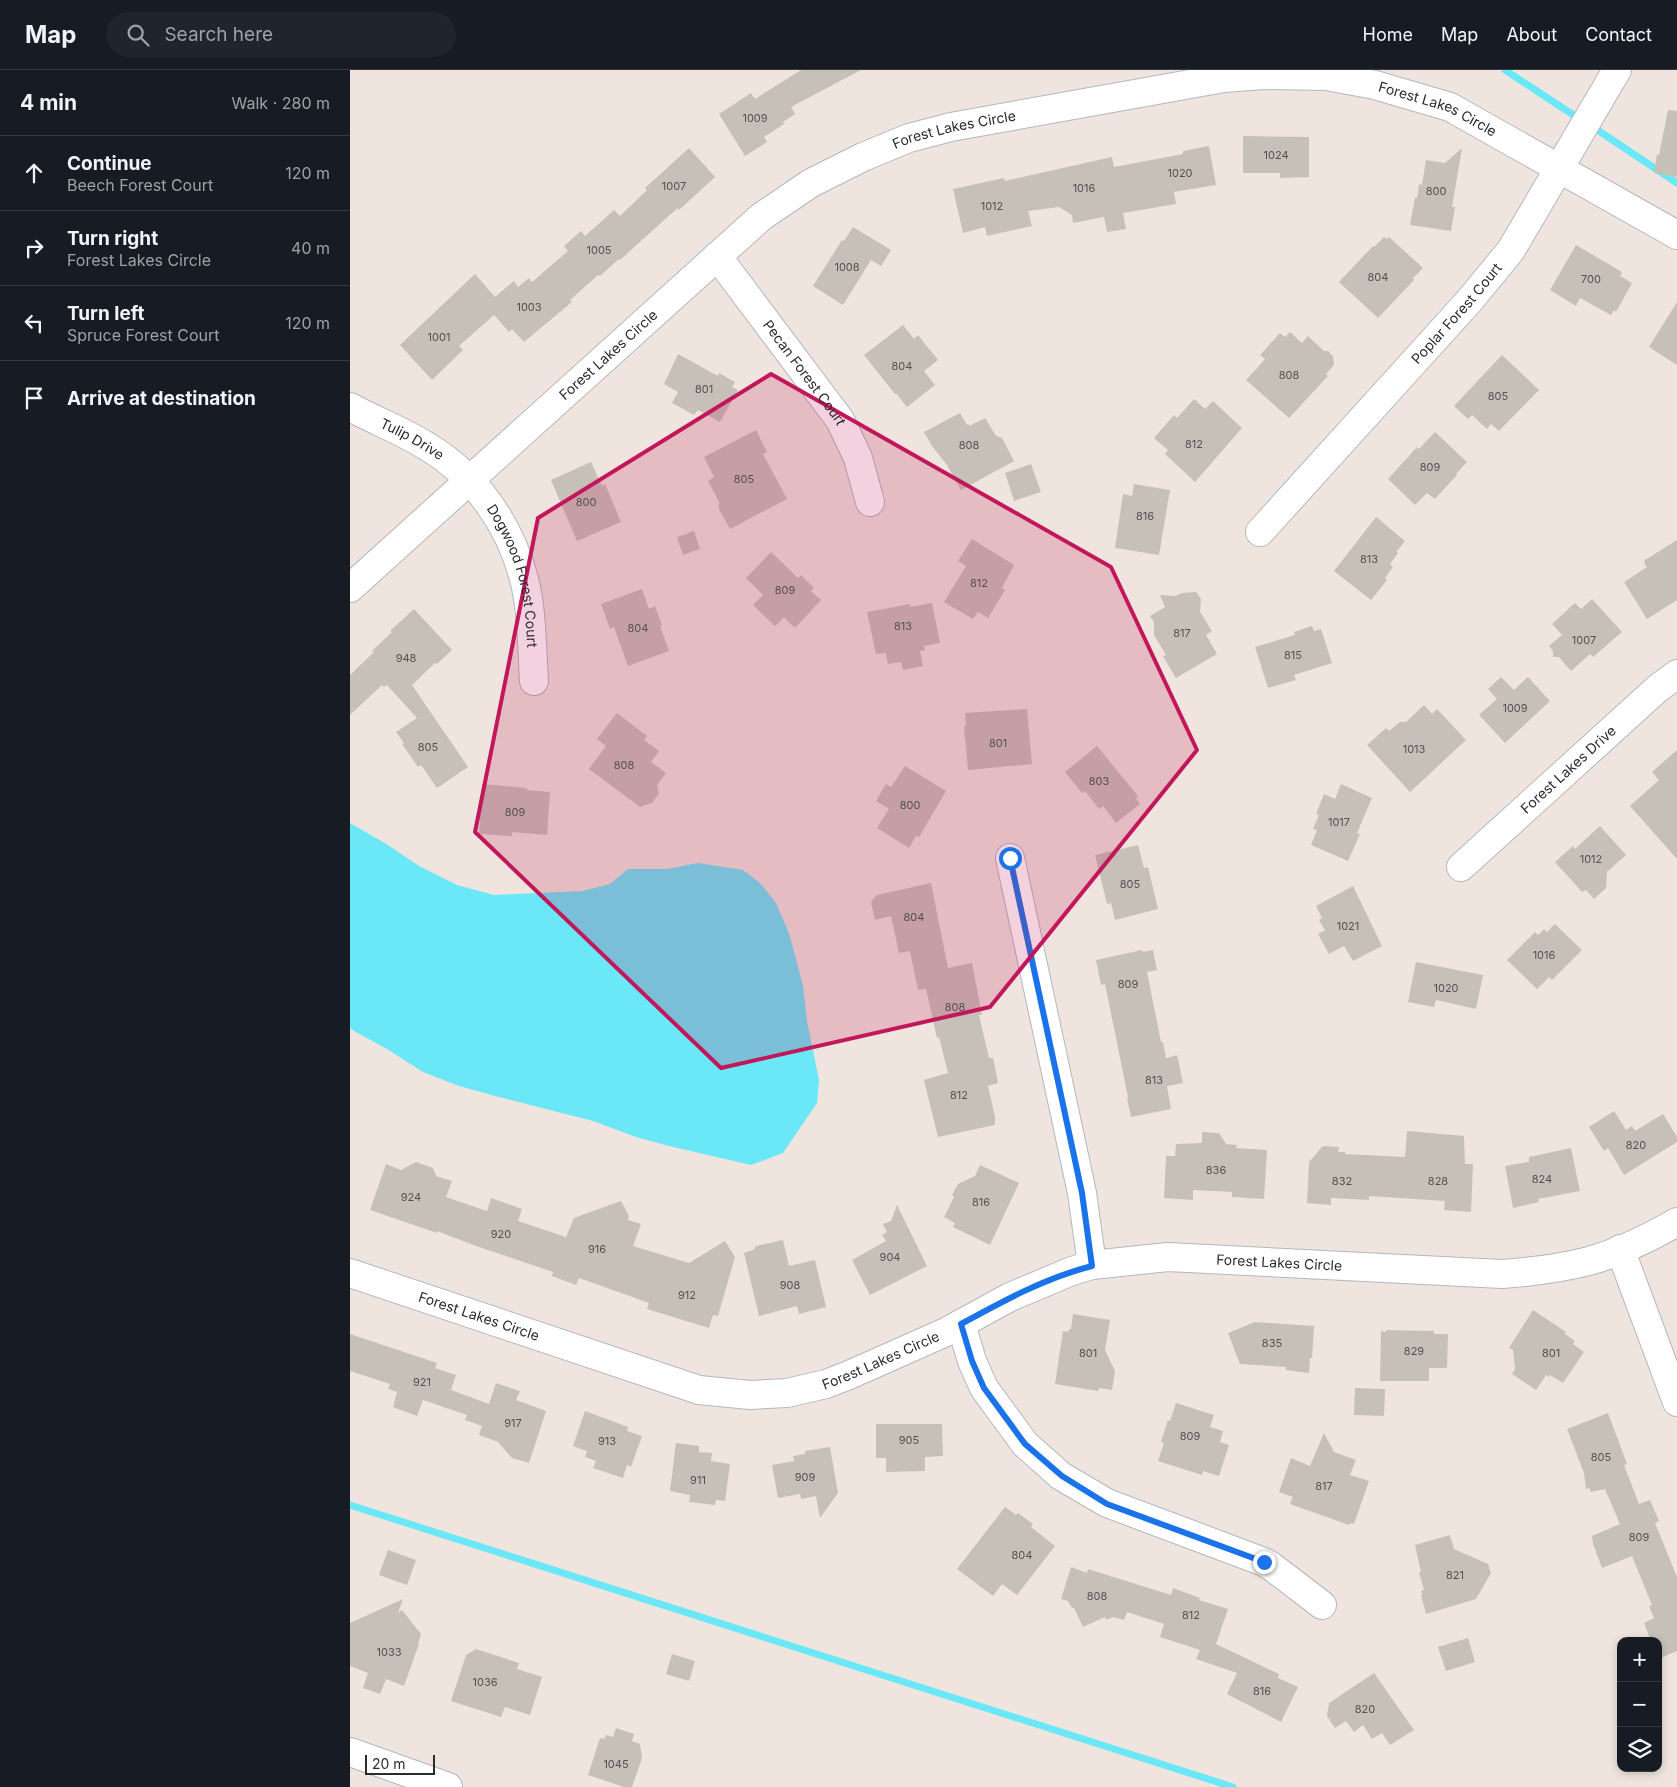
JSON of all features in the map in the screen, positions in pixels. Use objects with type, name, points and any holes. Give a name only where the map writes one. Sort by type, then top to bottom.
[{"type":"street","name":"Poplar Forest Court","points":[[1260,532],[1464,307],[1511,250],[1617,70]]},
{"type":"street","name":"Forest Lakes Circle","points":[[350,588],[761,217],[811,184],[862,157],[908,138],[1143,80],[1224,78],[1264,74],[1326,76],[1375,85],[1450,107],[1677,235]]},
{"type":"street","name":"Pecan Forest Court","points":[[717,256],[840,420],[858,458],[870,502]]},
{"type":"street","name":"Tulip Drive","points":[[350,407],[429,447],[469,480]]},
{"type":"street","name":"Dogwood Forest Court","points":[[469,480],[484,497],[502,523],[514,548],[525,580],[530,618],[534,681]]},
{"type":"street","name":"Forest Lakes Drive","points":[[1460,866],[1657,689],[1677,674]]},
{"type":"street","points":[[1010,858],[1082,1193],[1092,1266]]},
{"type":"street","name":"Forest Lakes Circle","points":[[350,1272],[699,1390],[750,1395],[787,1394],[826,1384],[849,1375],[946,1332],[1010,1297],[1072,1271],[1092,1266],[1168,1257],[1502,1274],[1533,1272],[1590,1261],[1650,1238],[1677,1222]]},
{"type":"street","points":[[1620,1249],[1677,1402]]},
{"type":"street","points":[[961,1324],[972,1361],[984,1388],[1025,1444],[1062,1476],[1107,1504],[1264,1562],[1322,1605]]},
{"type":"street","points":[[350,1752],[448,1787]]},
{"type":"highlighted area","points":[[771,374],[1111,567],[1197,750],[990,1007],[721,1068],[475,832],[538,518]]},
{"type":"water","points":[[350,823],[419,866],[457,885],[494,895],[583,891],[610,884],[628,869],[667,869],[698,863],[743,870],[760,883],[776,903],[789,933],[803,986],[807,1021],[819,1080],[817,1103],[783,1153],[751,1165],[669,1146],[636,1137],[593,1121],[459,1086],[423,1072],[354,1031],[350,1028]]},
{"type":"building","points":[[801,70],[861,70],[791,107],[795,114],[764,137],[767,142],[745,156],[719,114],[751,93],[755,99]]},
{"type":"building","points":[[1668,110],[1677,111],[1677,177],[1654,173]]},
{"type":"building","points":[[1243,136],[1309,137],[1309,177],[1280,178],[1280,173],[1243,173]]},
{"type":"building","points":[[1209,146],[1216,185],[1174,192],[1176,204],[1123,213],[1126,229],[1107,232],[1104,217],[1073,223],[1072,215],[1059,207],[1028,211],[1032,226],[987,236],[985,227],[963,233],[953,189],[1004,178],[1005,181],[1112,157],[1114,167],[1183,154],[1183,151]]},
{"type":"building","points":[[689,148],[715,177],[620,260],[600,276],[598,275],[570,300],[572,302],[524,342],[512,329],[509,332],[494,315],[459,346],[463,350],[432,380],[400,345],[475,274],[495,297],[514,281],[518,287],[529,278],[532,282],[568,251],[564,246],[581,231],[585,236],[614,210],[620,216],[647,190],[645,188]]},
{"type":"building","points":[[1462,148],[1452,207],[1455,207],[1451,231],[1410,225],[1419,184],[1422,185],[1426,160],[1445,163]]},
{"type":"building","points":[[853,227],[891,250],[881,266],[871,260],[843,305],[813,286],[842,240],[844,241]]},
{"type":"building","points":[[1384,237],[1387,239],[1389,237],[1423,268],[1378,318],[1339,282]]},
{"type":"building","points":[[1576,245],[1622,272],[1620,276],[1632,283],[1616,312],[1614,310],[1611,315],[1580,298],[1576,306],[1550,290]]},
{"type":"building","points":[[1677,302],[1677,365],[1649,347]]},
{"type":"building","points":[[903,325],[914,339],[918,335],[938,360],[924,371],[935,385],[907,407],[864,355]]},
{"type":"building","points":[[1290,332],[1302,343],[1308,336],[1324,351],[1328,351],[1333,356],[1334,365],[1326,374],[1328,376],[1289,418],[1246,380],[1265,359],[1260,355],[1280,333],[1285,337]]},
{"type":"building","points":[[678,354],[718,376],[719,373],[735,382],[732,387],[738,390],[720,422],[698,410],[694,415],[672,403],[678,392],[664,384]]},
{"type":"building","points":[[1502,355],[1539,390],[1499,431],[1491,424],[1487,429],[1472,415],[1468,419],[1454,406]]},
{"type":"building","points":[[1194,399],[1205,409],[1213,401],[1242,428],[1195,482],[1165,454],[1168,450],[1154,438],[1174,415],[1177,418]]},
{"type":"building","points":[[960,413],[969,426],[985,418],[996,436],[1002,438],[1014,461],[961,490],[947,465],[924,432]]},
{"type":"building","points":[[756,430],[767,452],[763,454],[787,499],[730,529],[719,509],[719,502],[708,481],[714,477],[704,457]]},
{"type":"building","points":[[1435,432],[1467,462],[1435,499],[1427,493],[1415,505],[1388,479],[1417,447],[1419,449]]},
{"type":"building","points":[[591,462],[602,486],[605,484],[621,522],[577,541],[551,480]]},
{"type":"building","points":[[1031,464],[1041,492],[1014,501],[1005,473]]},
{"type":"building","points":[[1134,484],[1170,490],[1159,555],[1115,548],[1123,494],[1132,496]]},
{"type":"building","points":[[1376,517],[1405,541],[1396,552],[1398,553],[1390,564],[1393,567],[1385,578],[1387,580],[1371,600],[1334,571]]},
{"type":"building","points":[[694,531],[700,549],[683,555],[677,537]]},
{"type":"building","points":[[972,539],[1014,565],[1002,588],[1005,590],[988,618],[978,612],[973,619],[944,602],[966,566],[958,561]]},
{"type":"building","points":[[1677,540],[1677,600],[1647,619],[1624,582],[1647,567],[1644,563],[1645,560]]},
{"type":"building","points":[[771,552],[798,578],[801,575],[814,588],[811,591],[821,600],[795,628],[784,617],[775,626],[753,605],[763,595],[746,578]]},
{"type":"building","points":[[642,589],[649,609],[655,606],[669,651],[628,666],[614,627],[610,629],[601,604]]},
{"type":"building","points":[[1196,592],[1201,599],[1200,612],[1212,631],[1206,635],[1217,654],[1176,678],[1163,656],[1166,655],[1154,635],[1154,622],[1150,616],[1165,607],[1160,595],[1176,596],[1181,593]]},
{"type":"building","points":[[1592,599],[1622,632],[1593,657],[1590,654],[1571,671],[1559,657],[1553,657],[1553,651],[1549,646],[1562,635],[1552,624],[1575,603],[1581,609]]},
{"type":"building","points":[[932,603],[940,643],[924,646],[925,650],[920,651],[923,666],[903,670],[901,662],[888,664],[886,653],[876,654],[867,612],[910,604],[910,607]]},
{"type":"building","points":[[414,609],[452,650],[412,685],[468,767],[437,788],[421,765],[418,767],[396,732],[417,718],[387,685],[384,687],[382,685],[350,715],[350,675],[374,652],[372,651],[392,632],[390,631]]},
{"type":"building","points":[[1312,626],[1314,631],[1321,629],[1332,663],[1294,675],[1296,680],[1268,688],[1255,647],[1295,635],[1294,632]]},
{"type":"building","points":[[1501,677],[1514,690],[1528,677],[1550,701],[1505,743],[1479,715],[1497,699],[1488,689]]},
{"type":"building","points":[[1424,705],[1432,714],[1437,709],[1466,740],[1410,792],[1367,745],[1386,728],[1389,731],[1400,722],[1406,722]]},
{"type":"building","points":[[1027,709],[1032,764],[968,770],[964,726],[966,726],[965,713]]},
{"type":"building","points":[[617,713],[647,736],[644,740],[659,751],[651,762],[666,773],[657,785],[659,793],[652,803],[640,807],[589,769],[606,746],[597,739]]},
{"type":"building","points":[[1097,746],[1138,796],[1136,798],[1140,804],[1116,823],[1103,806],[1099,809],[1085,791],[1082,793],[1065,772]]},
{"type":"building","points":[[1677,750],[1677,859],[1630,806],[1659,780],[1652,772]]},
{"type":"building","points":[[905,766],[946,791],[919,837],[916,836],[909,848],[877,828],[889,809],[876,801],[886,784],[891,787]]},
{"type":"building","points":[[482,784],[550,792],[547,835],[512,832],[512,836],[479,834]]},
{"type":"building","points":[[1341,784],[1372,798],[1357,833],[1360,834],[1348,861],[1311,845],[1317,830],[1313,829],[1319,815],[1316,814],[1324,794],[1335,799]]},
{"type":"building","points":[[1600,826],[1626,855],[1607,872],[1606,888],[1594,899],[1586,890],[1582,892],[1555,862],[1573,846],[1575,849]]},
{"type":"building","points":[[1138,845],[1144,868],[1148,867],[1158,909],[1115,920],[1111,903],[1107,904],[1095,855]]},
{"type":"building","points":[[931,883],[948,968],[972,963],[982,1015],[979,1015],[989,1058],[993,1058],[998,1083],[988,1086],[995,1125],[938,1137],[924,1080],[948,1073],[939,1037],[937,1038],[926,989],[918,990],[910,951],[899,953],[891,916],[875,920],[871,902],[877,895]]},
{"type":"building","points":[[1353,886],[1382,946],[1353,961],[1344,946],[1329,954],[1318,934],[1325,930],[1319,920],[1322,918],[1316,906]]},
{"type":"building","points":[[1555,924],[1582,950],[1552,980],[1549,977],[1537,989],[1507,960],[1535,932],[1538,935],[1544,929],[1547,932]]},
{"type":"building","points":[[1142,950],[1143,952],[1153,950],[1157,970],[1147,972],[1161,1042],[1163,1042],[1166,1058],[1177,1055],[1183,1083],[1167,1086],[1171,1109],[1131,1117],[1105,984],[1101,985],[1096,960]]},
{"type":"building","points":[[1416,962],[1483,975],[1476,1009],[1436,1000],[1434,1007],[1408,1002]]},
{"type":"building","points":[[1614,1111],[1626,1130],[1632,1126],[1635,1131],[1663,1114],[1677,1137],[1677,1142],[1624,1175],[1608,1148],[1604,1151],[1589,1127]]},
{"type":"building","points":[[1407,1131],[1464,1136],[1465,1164],[1473,1164],[1471,1212],[1444,1210],[1445,1201],[1369,1196],[1369,1200],[1331,1198],[1331,1205],[1307,1203],[1309,1162],[1323,1146],[1339,1147],[1338,1152],[1345,1152],[1345,1154],[1405,1157]]},
{"type":"building","points":[[1202,1132],[1219,1133],[1226,1144],[1237,1145],[1236,1148],[1267,1150],[1264,1199],[1232,1197],[1232,1192],[1193,1190],[1193,1200],[1164,1198],[1166,1156],[1175,1156],[1176,1144],[1202,1143]]},
{"type":"building","points":[[1571,1148],[1580,1191],[1538,1199],[1539,1202],[1513,1208],[1505,1166],[1529,1162],[1529,1157]]},
{"type":"building","points":[[416,1162],[433,1168],[436,1176],[452,1181],[446,1197],[487,1211],[491,1198],[522,1209],[518,1221],[566,1237],[574,1218],[621,1201],[629,1216],[628,1220],[641,1224],[633,1246],[689,1263],[725,1241],[735,1257],[718,1316],[713,1315],[709,1328],[647,1309],[649,1303],[579,1278],[576,1285],[552,1276],[553,1272],[437,1231],[437,1233],[370,1210],[386,1164],[401,1170]]},
{"type":"building","points":[[980,1165],[1019,1183],[990,1245],[953,1227],[955,1223],[944,1217],[958,1184],[975,1176]]},
{"type":"building","points":[[897,1205],[927,1266],[870,1295],[852,1260],[886,1241],[882,1235],[887,1232],[883,1224],[891,1221]]},
{"type":"building","points":[[783,1240],[789,1266],[815,1260],[826,1307],[799,1314],[797,1306],[759,1316],[744,1253],[753,1250],[756,1246]]},
{"type":"building","points":[[1533,1310],[1566,1332],[1565,1334],[1575,1341],[1573,1344],[1584,1352],[1563,1383],[1550,1375],[1549,1377],[1546,1375],[1536,1390],[1512,1374],[1515,1369],[1513,1350],[1509,1348]]},
{"type":"building","points":[[1073,1314],[1110,1320],[1105,1350],[1115,1371],[1112,1390],[1099,1388],[1098,1391],[1055,1384],[1063,1331],[1068,1332],[1071,1329]]},
{"type":"building","points":[[1255,1322],[1314,1326],[1309,1373],[1286,1370],[1286,1367],[1240,1364],[1228,1333]]},
{"type":"building","points":[[1386,1330],[1434,1331],[1434,1334],[1448,1334],[1447,1368],[1429,1368],[1429,1381],[1380,1381],[1381,1331],[1386,1332]]},
{"type":"building","points":[[350,1334],[437,1363],[435,1368],[456,1375],[451,1390],[489,1404],[496,1383],[520,1391],[516,1400],[546,1411],[529,1463],[512,1458],[498,1442],[479,1435],[482,1426],[465,1420],[467,1415],[423,1400],[417,1416],[393,1407],[397,1392],[388,1389],[390,1384],[350,1371]]},
{"type":"building","points":[[1355,1388],[1385,1389],[1384,1416],[1354,1415]]},
{"type":"building","points":[[1176,1403],[1214,1415],[1210,1427],[1223,1431],[1220,1442],[1229,1445],[1219,1476],[1203,1471],[1202,1475],[1158,1461],[1164,1443],[1161,1442]]},
{"type":"building","points":[[585,1411],[628,1427],[627,1431],[642,1436],[631,1467],[627,1465],[623,1478],[593,1468],[596,1461],[585,1457],[587,1451],[573,1446]]},
{"type":"building","points":[[1608,1413],[1627,1464],[1624,1465],[1639,1504],[1650,1500],[1659,1521],[1655,1523],[1677,1577],[1677,1651],[1662,1657],[1662,1637],[1649,1637],[1644,1623],[1654,1618],[1649,1606],[1652,1605],[1632,1556],[1602,1568],[1592,1536],[1620,1524],[1605,1489],[1591,1492],[1589,1488],[1586,1489],[1584,1473],[1567,1429]]},
{"type":"building","points":[[876,1424],[942,1424],[943,1456],[925,1457],[925,1471],[886,1472],[886,1458],[876,1458]]},
{"type":"building","points":[[1324,1433],[1334,1452],[1356,1460],[1350,1475],[1369,1481],[1354,1524],[1350,1523],[1349,1525],[1290,1504],[1293,1497],[1279,1492],[1291,1458],[1310,1466]]},
{"type":"building","points":[[676,1443],[699,1446],[699,1452],[712,1453],[711,1461],[730,1464],[725,1501],[716,1500],[715,1505],[689,1502],[690,1495],[670,1491]]},
{"type":"building","points":[[830,1447],[838,1493],[820,1518],[816,1496],[801,1499],[800,1494],[778,1498],[772,1465],[794,1461],[793,1456],[805,1454],[805,1451]]},
{"type":"building","points":[[1005,1507],[1016,1515],[1018,1513],[1033,1524],[1031,1527],[1055,1546],[1017,1595],[1002,1584],[993,1596],[957,1569]]},
{"type":"building","points":[[1450,1535],[1454,1549],[1488,1564],[1491,1573],[1476,1599],[1426,1614],[1421,1595],[1421,1591],[1424,1590],[1419,1573],[1421,1572],[1415,1545]]},
{"type":"building","points":[[388,1550],[416,1560],[407,1585],[379,1575]]},
{"type":"building","points":[[1071,1567],[1087,1573],[1088,1569],[1171,1595],[1173,1588],[1200,1598],[1199,1600],[1228,1609],[1216,1644],[1279,1674],[1278,1678],[1298,1687],[1281,1722],[1227,1694],[1237,1673],[1196,1659],[1200,1650],[1160,1637],[1164,1624],[1127,1612],[1124,1620],[1113,1617],[1106,1620],[1105,1617],[1083,1627],[1074,1608],[1072,1608],[1068,1601],[1061,1599]]},
{"type":"building","points":[[403,1599],[398,1613],[402,1610],[421,1634],[419,1644],[404,1686],[386,1679],[380,1694],[363,1688],[368,1673],[350,1666],[350,1623]]},
{"type":"building","points":[[1468,1638],[1475,1662],[1446,1671],[1438,1647]]},
{"type":"building","points":[[476,1649],[519,1663],[517,1669],[542,1677],[530,1715],[505,1707],[501,1717],[451,1701],[466,1655]]},
{"type":"building","points":[[672,1654],[695,1661],[689,1681],[666,1674]]},
{"type":"building","points":[[1374,1673],[1414,1730],[1390,1745],[1382,1733],[1372,1739],[1363,1725],[1354,1732],[1346,1721],[1335,1728],[1327,1716],[1329,1703]]},
{"type":"building","points":[[616,1728],[634,1734],[632,1741],[640,1744],[642,1758],[632,1787],[624,1787],[588,1775],[600,1738],[604,1739],[606,1735],[613,1737]]},
{"type":"waterway","points":[[1505,70],[1581,120]]},
{"type":"waterway","points":[[1590,125],[1677,183]]},
{"type":"waterway","points":[[350,1505],[1233,1787]]},
{"type":"route","points":[[1010,858],[1082,1193],[1092,1266],[1072,1271],[1010,1297],[961,1324],[972,1361],[984,1388],[1012,1428],[1025,1444],[1062,1476],[1107,1504],[1264,1562]]}]
